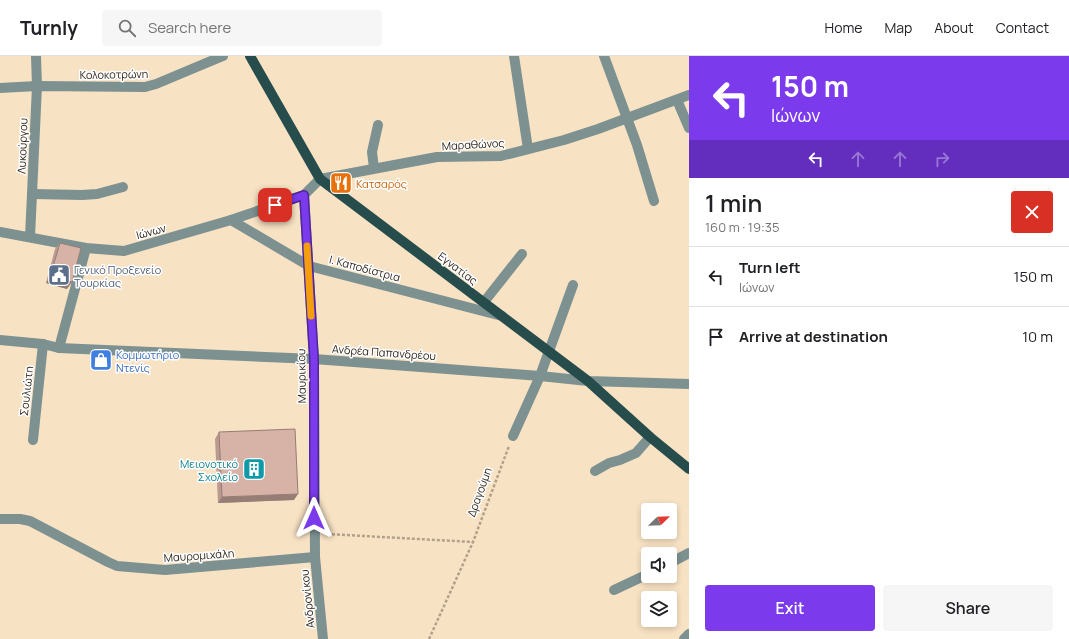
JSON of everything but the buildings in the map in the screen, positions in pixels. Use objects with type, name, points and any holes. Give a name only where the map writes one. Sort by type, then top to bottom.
[{"type":"main road","name":"Εγνατίας","points":[[250,56],[320,179],[588,381],[650,437],[688,466]]},
{"type":"street","name":"Λυκούργου","points":[[30,237],[36,56]]},
{"type":"street","name":"Κολοκοτρώνη","points":[[0,88],[36,86],[145,87],[156,84],[224,56]]},
{"type":"street","points":[[514,56],[528,149]]},
{"type":"street","points":[[604,56],[627,118],[654,201]]},
{"type":"street","name":"Μαραθώνος","points":[[320,179],[437,157],[496,157],[564,140],[677,100],[689,94]]},
{"type":"street","points":[[677,100],[689,128]]},
{"type":"street","points":[[374,168],[372,152],[378,126]]},
{"type":"street","points":[[304,195],[320,179]]},
{"type":"street","points":[[32,194],[82,196],[97,194],[123,187]]},
{"type":"street","name":"Ιώνων","points":[[0,232],[86,248],[124,251],[231,220],[304,195]]},
{"type":"street","name":"Μαυρικίου","points":[[304,195],[314,359],[315,557]]},
{"type":"street","name":"Ι. Καποδίστρια","points":[[231,220],[308,266],[502,316]]},
{"type":"street","points":[[59,348],[86,248]]},
{"type":"street","points":[[484,302],[503,280],[522,254]]},
{"type":"street","points":[[513,436],[540,376],[573,285]]},
{"type":"street","name":"Ανδρέα Παπανδρέου","points":[[0,340],[43,344],[59,348],[314,359],[588,381],[689,384]]},
{"type":"street","name":"Σουλιώτη","points":[[33,440],[43,344]]},
{"type":"street","points":[[595,471],[609,463],[636,453],[650,437]]},
{"type":"street","name":"Μαυρομιχάλη","points":[[0,519],[20,519],[30,521],[108,562],[120,566],[165,570],[315,557]]},
{"type":"street","points":[[677,559],[689,553]]},
{"type":"street","name":"Ανδρονίκου","points":[[315,557],[323,639]]},
{"type":"street","points":[[614,590],[641,577]]},
{"type":"street","points":[[684,639],[689,634]]},
{"type":"path","name":"Δραγούμη","points":[[429,639],[473,542],[513,436]]},
{"type":"path","points":[[314,534],[473,542]]},
{"type":"slow traffic","points":[[307,246],[311,316]]},
{"type":"place","name":"Κατσαρός","points":[[341,183]]},
{"type":"place","name":"Γενικό Προξενείο Τουρκίας","points":[[59,275]]},
{"type":"place","name":"Κομμωτήριο Ντενίς","points":[[101,360]]},
{"type":"place","name":"Μειονοτικό Σχολείο","points":[[254,469]]},
{"type":"route","points":[[275,205],[304,195],[314,359],[314,518]]}]
